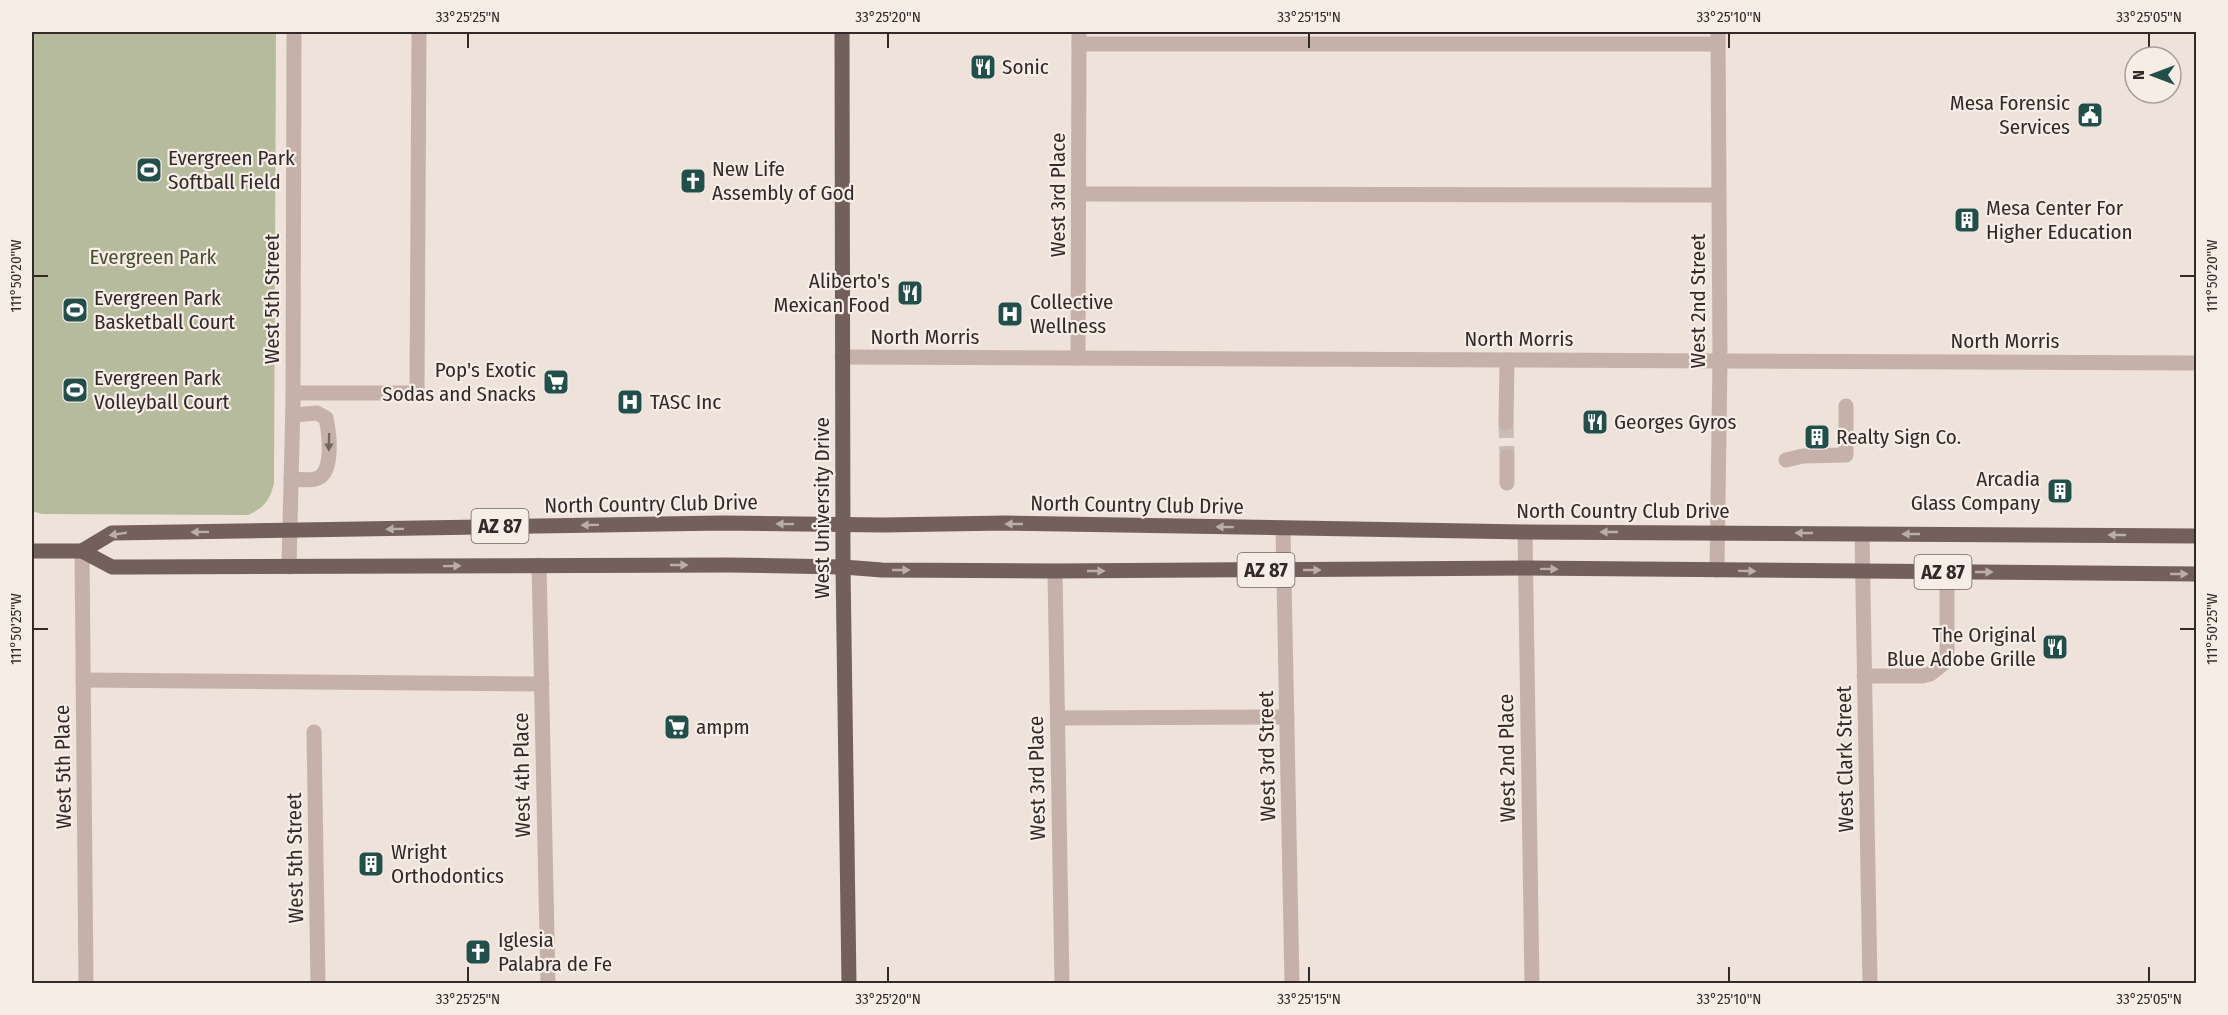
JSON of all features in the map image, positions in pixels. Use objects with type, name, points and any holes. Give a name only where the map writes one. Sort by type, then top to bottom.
[{"type":"main road","name":"West University Drive","points":[[842,32],[843,567],[849,984]]},
{"type":"main road","name":"North Country Club Drive","points":[[82,551],[112,533],[675,523],[1006,523],[1525,532],[2196,536]]},
{"type":"main road","name":"AZ 87","points":[[32,551],[82,551],[112,567],[539,565],[1055,571],[1526,568],[2196,574]]},
{"type":"street","name":"West 5th Street","points":[[289,567],[293,415],[294,32]]},
{"type":"street","points":[[293,393],[417,393],[419,32]]},
{"type":"street","points":[[1079,38],[1718,38]]},
{"type":"street","name":"West 3rd Place","points":[[1078,358],[1079,38]]},
{"type":"street","name":"West 2nd Street","points":[[1717,570],[1720,361],[1718,38]]},
{"type":"street","points":[[1078,194],[1718,195]]},
{"type":"street","name":"North Morris","points":[[842,357],[2196,363]]},
{"type":"street","points":[[1506,423],[1507,360]]},
{"type":"street","points":[[1786,460],[1803,456],[1846,455],[1846,406]]},
{"type":"street","points":[[291,479],[322,476],[329,462],[329,431],[326,418],[317,412],[293,415]]},
{"type":"street","points":[[1507,456],[1507,483]]},
{"type":"street","name":"West 3rd Street","points":[[1283,528],[1292,984]]},
{"type":"street","name":"West 2nd Place","points":[[1525,532],[1532,984]]},
{"type":"street","name":"West Clark Street","points":[[1862,534],[1870,984]]},
{"type":"street","name":"West 5th Place","points":[[82,551],[86,984]]},
{"type":"street","name":"West 4th Place","points":[[539,565],[548,984]]},
{"type":"street","name":"West 3rd Place","points":[[1055,571],[1062,984]]},
{"type":"street","points":[[1864,676],[1922,676],[1930,674],[1944,663],[1947,651],[1947,572]]},
{"type":"street","points":[[83,680],[542,684]]},
{"type":"street","points":[[1058,718],[1287,717]]},
{"type":"street","name":"West 5th Street","points":[[314,732],[318,984]]},
{"type":"green space","name":"Evergreen Park","points":[[32,32],[276,32],[274,483],[265,503],[248,515],[42,514],[32,511]]},
{"type":"tunnel","points":[[1506,423],[1507,456]]},
{"type":"place","name":"Sonic","points":[[983,67]]},
{"type":"place","name":"Mesa Forensic Services","points":[[2090,115]]},
{"type":"place","name":"Evergreen Park Softball Field","points":[[149,170]]},
{"type":"place","name":"New Life Assembly of God","points":[[693,181]]},
{"type":"place","name":"Mesa Center For Higher Education","points":[[1967,220]]},
{"type":"place","name":"Aliberto's Mexican Food","points":[[910,293]]},
{"type":"place","name":"Evergreen Park Basketball Court","points":[[75,310]]},
{"type":"place","name":"Collective Wellness","points":[[1010,314]]},
{"type":"place","name":"Pop's Exotic Sodas and Snacks","points":[[556,382]]},
{"type":"place","name":"Evergreen Park Volleyball Court","points":[[75,390]]},
{"type":"place","name":"TASC Inc","points":[[630,402]]},
{"type":"place","name":"Georges Gyros","points":[[1595,422]]},
{"type":"place","name":"Realty Sign Co.","points":[[1817,437]]},
{"type":"place","name":"Arcadia Glass Company","points":[[2060,491]]},
{"type":"place","name":"The Original Blue Adobe Grille","points":[[2055,647]]},
{"type":"place","name":"ampm","points":[[677,727]]},
{"type":"place","name":"Wright Orthodontics","points":[[371,864]]},
{"type":"place","name":"Iglesia Palabra de Fe","points":[[478,952]]}]
